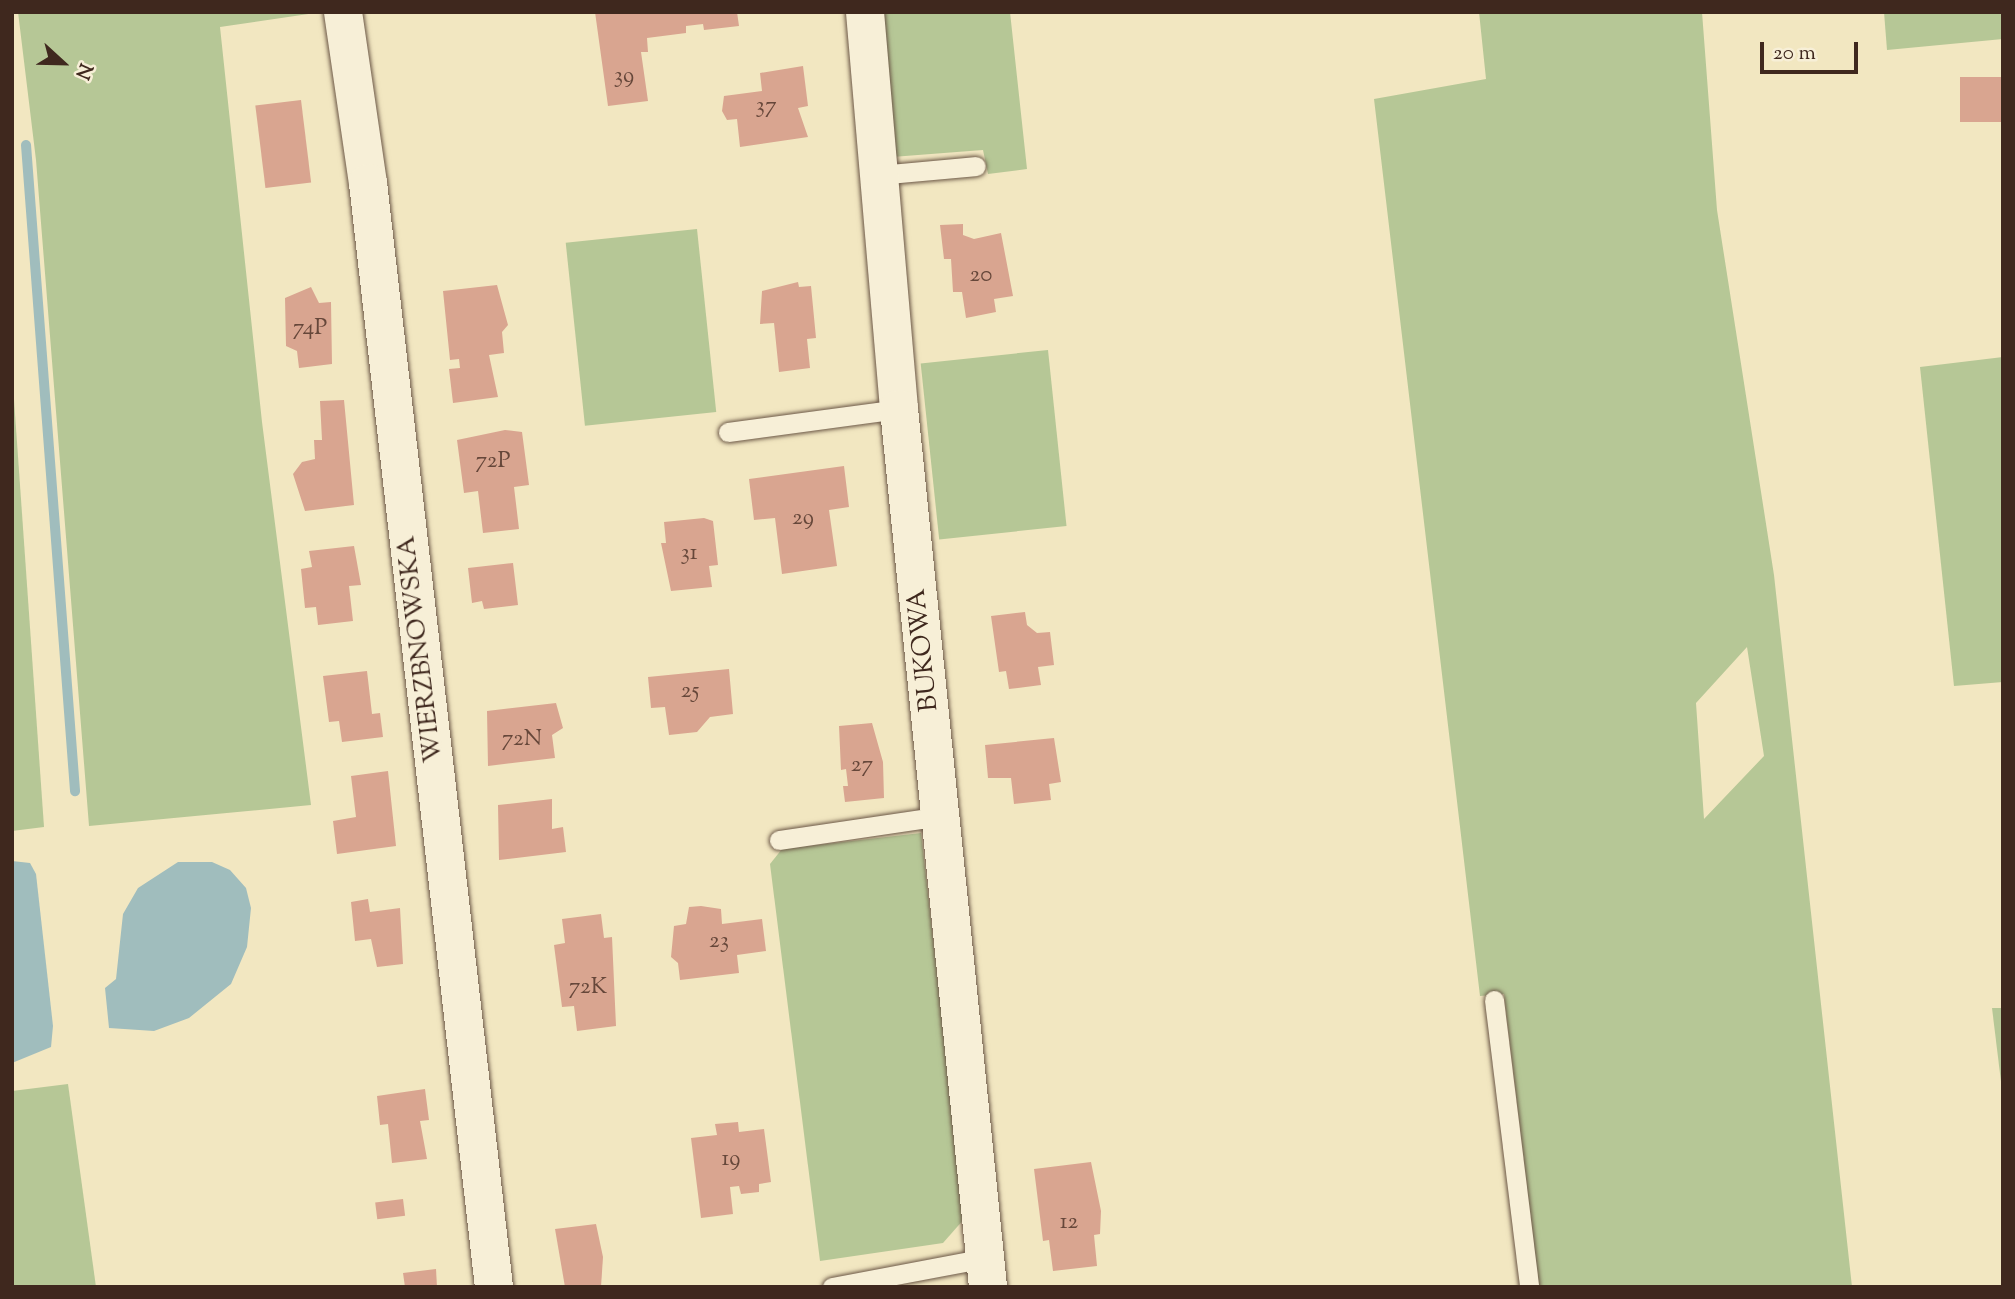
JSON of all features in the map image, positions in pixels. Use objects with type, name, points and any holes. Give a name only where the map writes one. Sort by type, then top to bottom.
[{"type":"street","name":"WIERZBNOWSKA","points":[[343,12],[368,183],[494,1287]]},
{"type":"street","name":"BUKOWA","points":[[865,12],[899,409],[987,1272]]},
{"type":"lane","points":[[878,175],[976,166]]},
{"type":"lane","points":[[728,432],[899,409]]},
{"type":"lane","points":[[779,840],[941,816]]},
{"type":"lane","points":[[1494,1000],[1529,1287]]},
{"type":"lane","points":[[832,1287],[987,1272]]},
{"type":"green space","points":[[18,12],[322,12],[220,27],[262,422],[311,805],[89,826],[36,160]]},
{"type":"green space","points":[[879,12],[1010,12],[1027,169],[988,174],[983,150],[892,157]]},
{"type":"green space","points":[[1479,12],[1702,12],[1717,210],[1774,575],[1852,1287],[1539,1287],[1504,994],[1480,996],[1374,99],[1486,79]],"holes":[[[1747,647],[1764,756],[1704,819],[1696,703]]]},
{"type":"green space","points":[[1884,12],[2003,12],[2003,39],[1887,50]]},
{"type":"green space","points":[[697,229],[716,412],[585,426],[566,243]]},
{"type":"green space","points":[[1048,350],[1067,526],[939,539],[921,363]]},
{"type":"green space","points":[[2003,357],[2003,682],[1954,686],[1920,367]]},
{"type":"green space","points":[[12,371],[44,827],[12,831]]},
{"type":"green space","points":[[921,833],[965,1218],[943,1243],[820,1261],[770,864],[782,849]]},
{"type":"green space","points":[[1992,1008],[2003,1008],[2003,1098]]},
{"type":"green space","points":[[68,1084],[96,1287],[12,1287],[12,1091]]},
{"type":"water","points":[[12,861],[30,863],[36,874],[53,1026],[51,1047],[12,1063]]},
{"type":"water","points":[[178,862],[212,862],[230,870],[246,888],[251,908],[247,947],[231,984],[189,1018],[154,1031],[109,1028],[105,988],[116,979],[123,914],[138,888]]},
{"type":"building","points":[[595,12],[737,12],[739,26],[704,30],[703,24],[686,26],[686,33],[647,38],[648,52],[641,52],[648,101],[608,106]]},
{"type":"building","points":[[803,66],[808,106],[798,108],[808,137],[740,147],[737,119],[727,120],[722,111],[724,96],[762,91],[760,73]]},
{"type":"building","points":[[1960,77],[2003,77],[2003,122],[1960,122]]},
{"type":"building","points":[[301,100],[311,182],[265,188],[255,106]]},
{"type":"building","points":[[963,224],[963,235],[974,239],[1001,233],[1013,296],[994,299],[996,312],[966,318],[962,292],[953,292],[951,259],[944,259],[940,225]]},
{"type":"building","points":[[798,282],[799,287],[811,286],[816,338],[807,339],[810,368],[779,372],[774,323],[760,324],[762,291]]},
{"type":"building","points":[[497,285],[508,325],[502,332],[504,353],[489,355],[498,397],[453,403],[449,369],[460,368],[459,359],[450,360],[443,291]]},
{"type":"building","points":[[311,287],[319,303],[331,302],[332,364],[299,368],[297,351],[286,346],[285,298]]},
{"type":"building","points":[[344,400],[354,505],[305,511],[293,474],[302,462],[315,459],[314,440],[322,440],[320,401]]},
{"type":"building","points":[[505,430],[522,432],[529,485],[514,487],[519,529],[483,533],[478,491],[464,493],[457,440]]},
{"type":"building","points":[[844,466],[849,507],[829,510],[837,566],[782,574],[775,518],[754,520],[749,479]]},
{"type":"building","points":[[704,518],[713,521],[718,565],[709,566],[712,587],[671,591],[661,543],[666,543],[664,522]]},
{"type":"building","points":[[354,546],[361,585],[349,586],[353,621],[318,625],[316,607],[305,608],[301,569],[312,567],[309,551]]},
{"type":"building","points":[[513,563],[518,605],[484,609],[482,601],[472,603],[468,568]]},
{"type":"building","points":[[1025,612],[1027,625],[1037,633],[1050,632],[1054,665],[1038,667],[1041,685],[1009,689],[1006,671],[999,672],[991,616]]},
{"type":"building","points":[[729,669],[733,714],[710,717],[697,732],[669,735],[665,707],[651,708],[648,677]]},
{"type":"building","points":[[367,671],[372,714],[380,713],[383,737],[342,742],[339,721],[329,722],[323,676]]},
{"type":"building","points":[[556,703],[563,728],[552,735],[555,758],[488,766],[487,711]]},
{"type":"building","points":[[872,723],[883,762],[884,798],[845,802],[843,786],[848,786],[846,769],[841,770],[839,726]]},
{"type":"building","points":[[1054,738],[1061,782],[1049,784],[1051,800],[1014,804],[1011,778],[988,778],[985,745]]},
{"type":"building","points":[[388,771],[396,846],[337,854],[333,821],[356,817],[351,776]]},
{"type":"building","points":[[552,799],[552,829],[563,827],[566,852],[499,860],[498,805]]},
{"type":"building","points":[[368,899],[370,912],[400,908],[403,964],[377,967],[371,939],[355,941],[351,902]]},
{"type":"building","points":[[689,907],[721,909],[722,924],[762,919],[766,951],[737,955],[739,973],[680,980],[678,963],[671,957],[674,926],[686,924]]},
{"type":"building","points":[[601,914],[604,938],[612,937],[616,1026],[577,1031],[574,1006],[562,1007],[554,945],[565,943],[562,919]]},
{"type":"building","points":[[425,1089],[429,1120],[420,1121],[427,1159],[392,1163],[388,1124],[380,1125],[377,1096]]},
{"type":"building","points":[[738,1122],[739,1132],[764,1129],[771,1182],[759,1184],[759,1192],[741,1194],[739,1186],[730,1187],[733,1214],[701,1218],[691,1138],[717,1135],[715,1124]]},
{"type":"building","points":[[1091,1162],[1101,1211],[1100,1234],[1094,1235],[1097,1266],[1053,1271],[1049,1240],[1043,1241],[1034,1169]]},
{"type":"building","points":[[403,1199],[405,1216],[377,1219],[375,1202]]},
{"type":"building","points":[[596,1224],[603,1257],[601,1287],[565,1287],[555,1229]]},
{"type":"building","points":[[436,1269],[437,1287],[405,1287],[403,1273]]},
{"type":"waterway","points":[[26,145],[75,791]]}]
